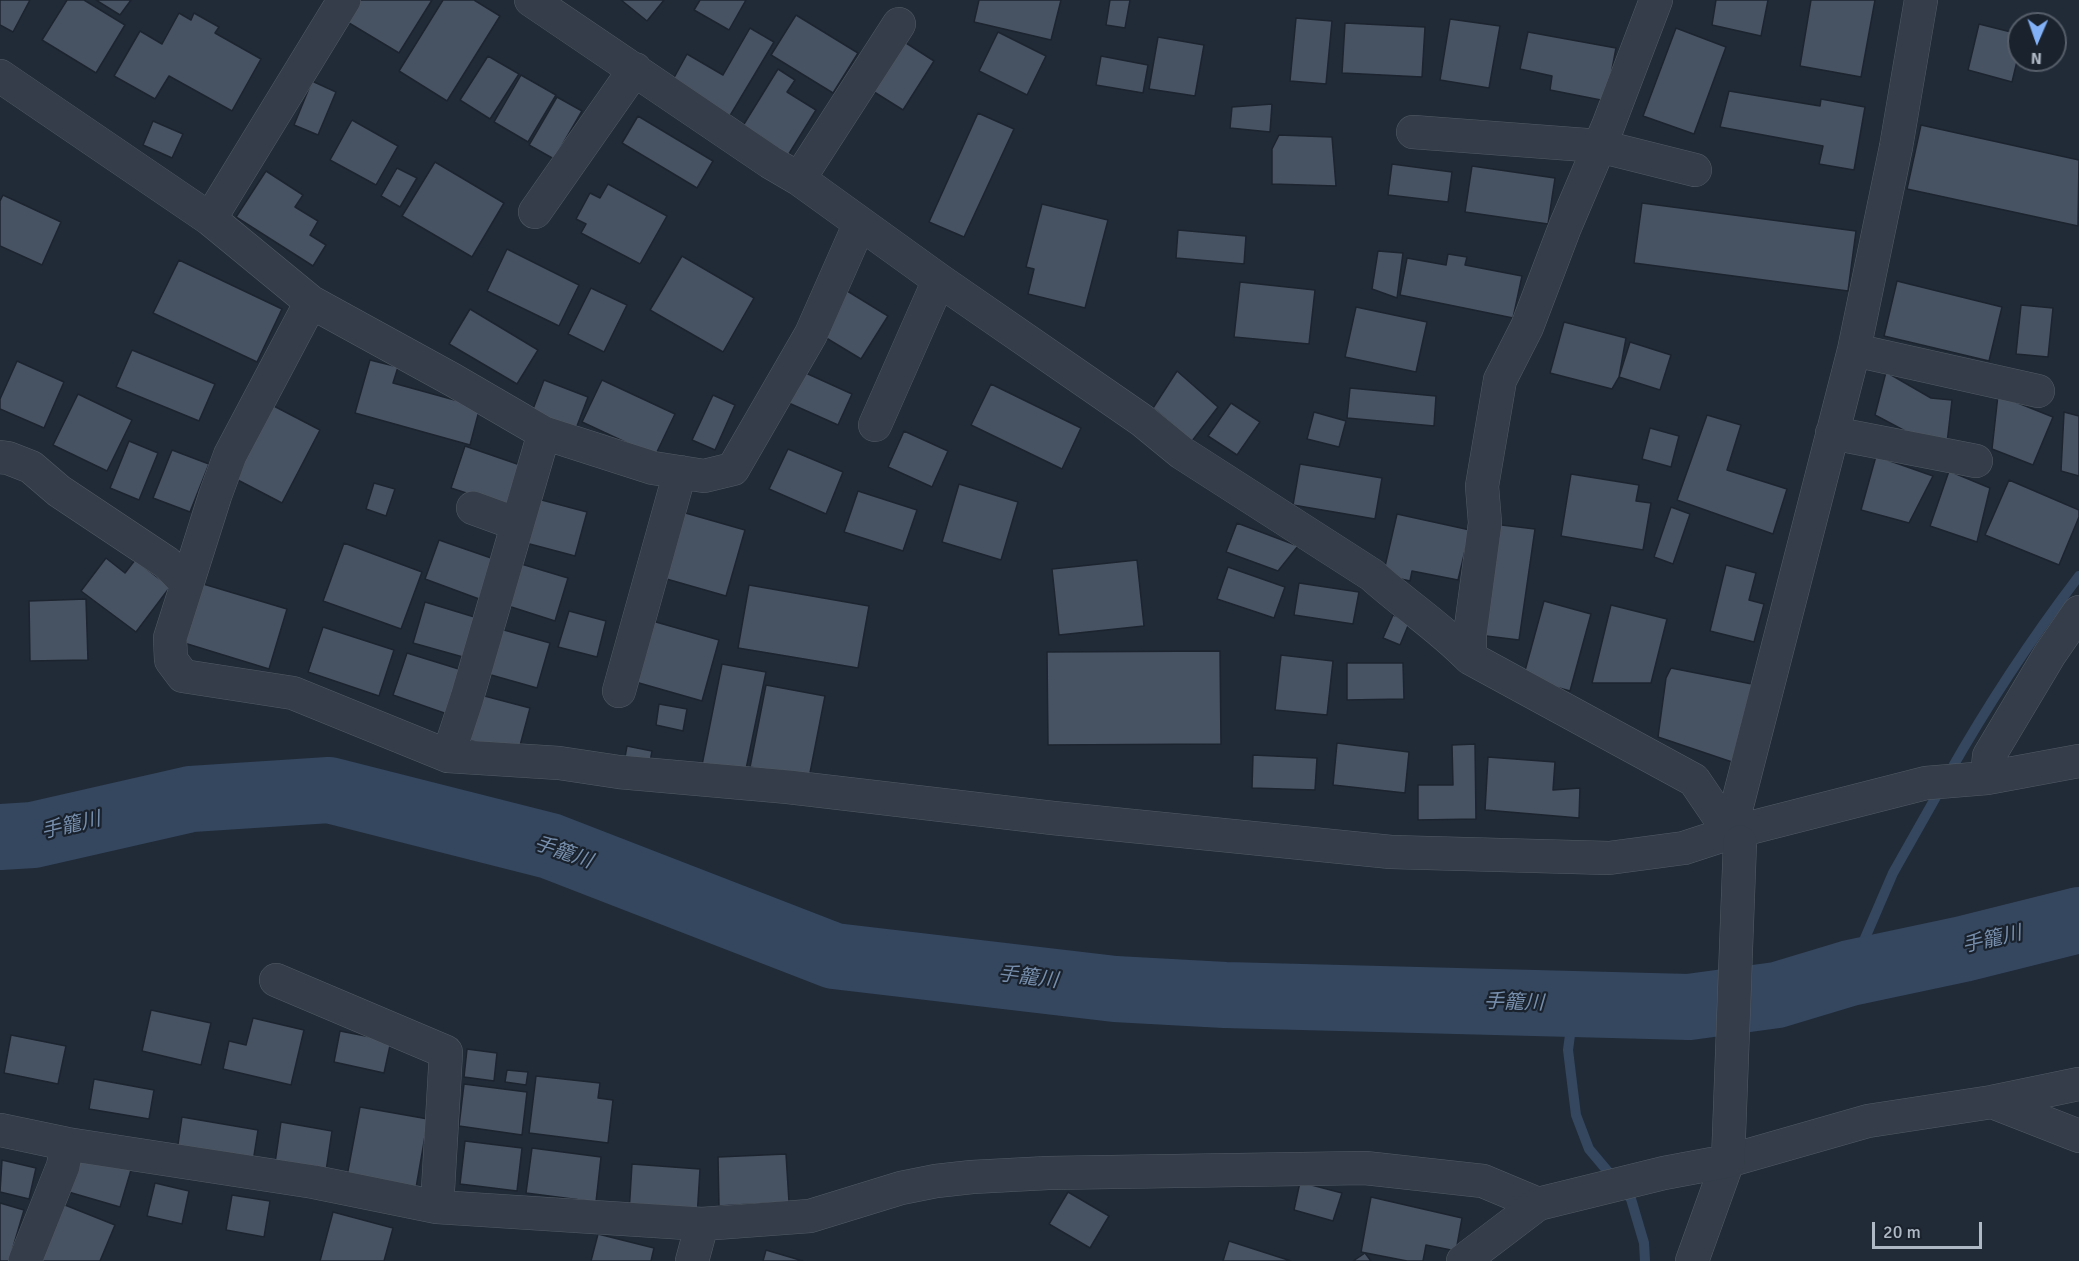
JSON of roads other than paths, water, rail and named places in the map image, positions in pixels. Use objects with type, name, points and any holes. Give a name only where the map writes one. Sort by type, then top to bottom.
[{"type":"street","points":[[210,219],[344,0]]},
{"type":"street","points":[[531,0],[770,162],[799,179],[939,280],[1143,421],[1182,453],[1372,575],[1393,595],[1451,639],[1470,658],[1694,780],[1735,837]]},
{"type":"street","points":[[1470,658],[1470,634],[1485,523],[1482,486],[1500,380],[1527,327],[1656,0]]},
{"type":"street","points":[[1692,1261],[1728,1161],[1735,837],[1854,350],[1896,147],[1921,0]]},
{"type":"street","points":[[799,179],[899,24]]},
{"type":"street","points":[[535,212],[635,69]]},
{"type":"street","points":[[0,76],[210,219],[311,302],[544,433],[653,468],[704,476],[733,469],[811,334],[860,223]]},
{"type":"street","points":[[1413,132],[1599,146],[1695,170]]},
{"type":"street","points":[[875,425],[939,280]]},
{"type":"street","points":[[311,302],[230,455],[186,583],[170,638],[171,660],[183,676],[293,693],[448,756],[559,763],[619,772],[788,787],[1053,818],[1391,852],[1610,858],[1684,848],[1735,837],[1926,783],[1976,779],[2079,760]]},
{"type":"street","points":[[1854,350],[2038,391]]},
{"type":"street","points":[[448,756],[544,433]]},
{"type":"street","points":[[1832,433],[1976,461]]},
{"type":"street","points":[[0,458],[8,458],[31,467],[59,491],[167,563],[186,583]]},
{"type":"street","points":[[619,691],[680,472]]},
{"type":"street","points":[[473,508],[518,524]]},
{"type":"street","points":[[1976,779],[2050,654],[2079,612]]},
{"type":"street","points":[[276,980],[446,1052],[437,1207]]},
{"type":"street","points":[[1463,1261],[1538,1204],[1664,1173],[1728,1161],[1868,1121],[1992,1102],[2079,1084]]},
{"type":"street","points":[[1992,1102],[2079,1136]]},
{"type":"street","points":[[0,1130],[66,1144],[314,1182],[437,1207],[702,1224],[810,1216],[901,1188],[936,1181],[1048,1173],[1365,1168],[1483,1181],[1538,1204]]},
{"type":"street","points":[[25,1261],[63,1166],[66,1144]]},
{"type":"street","points":[[692,1261],[702,1224]]},
{"type":"waterway","points":[[1948,775],[2010,673],[2079,576]]},
{"type":"waterway","points":[[1850,973],[1893,873],[1941,788]]},
{"type":"waterway","name":"手籠川","points":[[0,837],[33,835],[191,799],[329,790],[550,846],[834,956],[1115,989],[1225,995],[1689,1007],[1777,995],[1850,973],[1963,949],[2079,920]]},
{"type":"waterway","points":[[1574,1005],[1568,1050],[1576,1115],[1589,1149],[1631,1199],[1644,1243],[1645,1261]]}]
